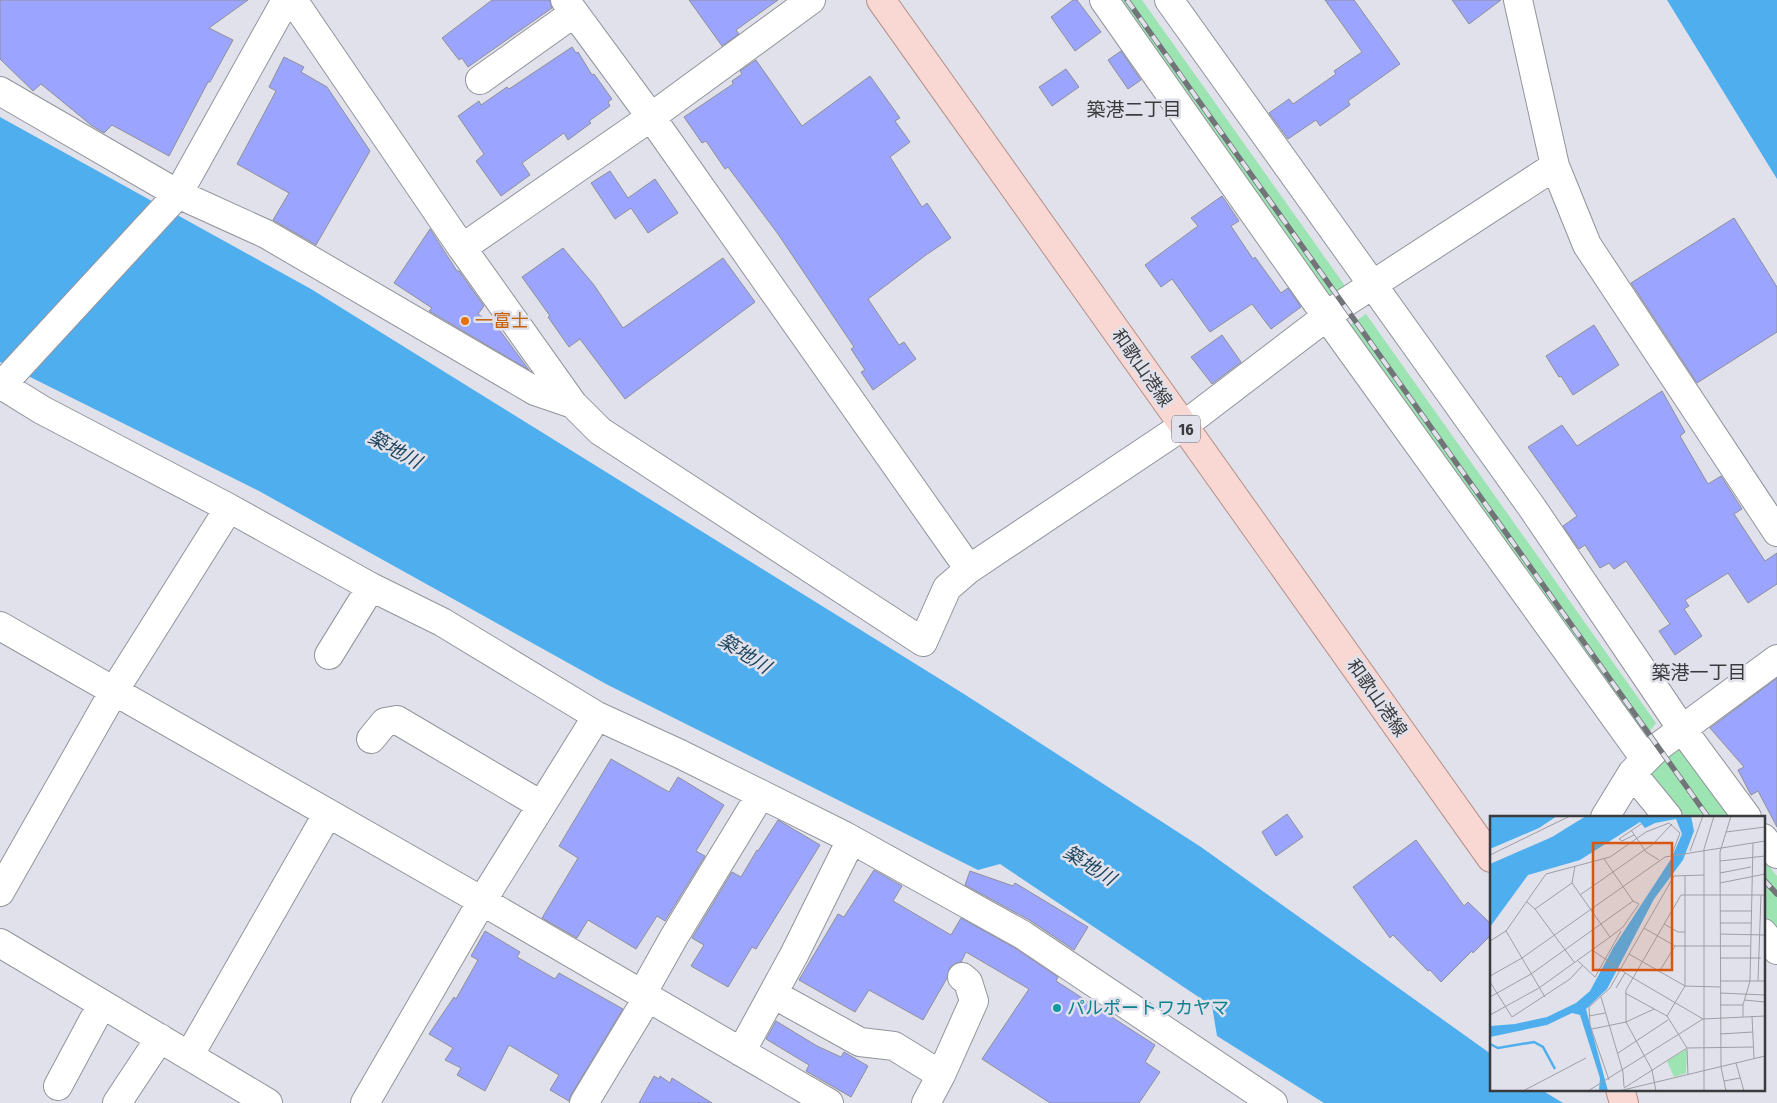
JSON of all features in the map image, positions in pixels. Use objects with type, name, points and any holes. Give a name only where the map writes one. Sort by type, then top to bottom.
[{"type":"main road","name":"和歌山港線","points":[[881,0],[1490,857]]},
{"type":"main road","points":[[1620,1090],[1624,1103]]},
{"type":"street","points":[[286,0],[174,198],[3,382],[42,410],[229,508],[371,587],[442,622],[597,716],[680,754],[851,840],[1023,935],[1272,1103]]},
{"type":"street","points":[[293,0],[462,248],[573,404],[600,431],[923,642],[947,588],[969,569],[1183,426],[1327,317],[1372,286],[1555,166]]},
{"type":"street","points":[[462,248],[651,118],[811,0]]},
{"type":"street","points":[[1104,0],[1639,766],[1667,816]]},
{"type":"street","points":[[1169,0],[1533,509],[1682,729],[1746,816]]},
{"type":"street","points":[[1518,0],[1555,166],[1587,245],[1772,515]]},
{"type":"street","points":[[480,80],[570,7],[651,118],[969,569]]},
{"type":"street","points":[[0,91],[174,198],[266,234],[535,391],[573,404]]},
{"type":"street","points":[[0,892],[114,691],[229,508]]},
{"type":"street","points":[[329,655],[371,587]]},
{"type":"street","points":[[0,626],[482,901],[741,1052],[801,1096],[829,1103]]},
{"type":"street","points":[[1606,816],[1639,766],[1658,747],[1777,659]]},
{"type":"street","points":[[365,1103],[482,901],[597,716]]},
{"type":"street","points":[[371,739],[384,722],[397,720],[541,805]]},
{"type":"street","points":[[584,1103],[645,996],[674,937],[761,794]]},
{"type":"street","points":[[189,1056],[328,813]]},
{"type":"street","points":[[1764,839],[1777,854]]},
{"type":"street","points":[[741,1052],[794,955],[851,840]]},
{"type":"street","points":[[1764,934],[1777,950]]},
{"type":"street","points":[[0,944],[268,1103]]},
{"type":"street","points":[[926,1103],[941,1075],[974,1001],[968,982],[962,977]]},
{"type":"street","points":[[773,994],[860,1042],[894,1046],[941,1075]]},
{"type":"street","points":[[58,1086],[102,1004]]},
{"type":"street","points":[[117,1103],[160,1038]]},
{"type":"green space","points":[[1117,0],[1142,0],[1348,290],[1332,301]]},
{"type":"green space","points":[[1366,314],[1656,723],[1641,743],[1346,328]]},
{"type":"green space","points":[[1680,744],[1729,816],[1685,816],[1651,773]]},
{"type":"green space","points":[[1764,860],[1777,876],[1777,929],[1764,915]]},
{"type":"water","points":[[1667,0],[1777,0],[1777,179]]},
{"type":"water","name":"築地川","points":[[0,117],[311,289],[964,694],[1201,847],[1490,1053],[1490,1090],[1542,1090],[1563,1103],[1324,1103],[1217,1036],[1212,1006],[1000,864],[978,870],[606,684],[259,491],[0,362]]},
{"type":"building","points":[[0,0],[248,0],[209,28],[233,40],[210,82],[208,82],[169,156],[112,125],[104,133],[91,125],[41,84],[33,91],[0,59]]},
{"type":"building","points":[[492,0],[550,0],[552,8],[468,67],[462,58],[459,60],[442,38]]},
{"type":"building","points":[[689,0],[778,0],[736,30],[739,34],[722,46]]},
{"type":"building","points":[[1073,0],[1077,0],[1101,32],[1075,51],[1051,17]]},
{"type":"building","points":[[1325,0],[1354,0],[1400,64],[1348,101],[1350,105],[1320,126],[1316,120],[1288,139],[1269,113],[1289,99],[1293,104],[1336,74],[1334,71],[1362,52]]},
{"type":"building","points":[[1452,0],[1501,0],[1469,24]]},
{"type":"building","points":[[572,47],[576,53],[578,52],[592,75],[594,74],[612,99],[608,102],[610,106],[589,121],[591,123],[568,140],[564,133],[522,163],[530,175],[501,196],[476,161],[484,154],[458,116],[479,101],[481,105],[507,87],[509,89]]},
{"type":"building","points":[[1121,51],[1141,80],[1128,89],[1108,60]]},
{"type":"building","points":[[284,57],[304,67],[301,72],[327,87],[370,151],[316,245],[273,220],[289,193],[237,164],[276,91],[269,87]]},
{"type":"building","points":[[756,60],[802,126],[870,76],[900,118],[895,121],[910,142],[890,157],[922,207],[927,203],[951,238],[868,299],[899,345],[904,342],[916,359],[873,390],[861,372],[865,370],[851,349],[854,347],[778,234],[728,167],[725,169],[706,141],[702,143],[684,117],[733,84],[732,81],[742,74],[740,71]]},
{"type":"building","points":[[1066,69],[1079,87],[1052,106],[1039,87]]},
{"type":"building","points":[[610,171],[628,198],[655,179],[678,213],[648,233],[631,208],[615,219],[591,183]]},
{"type":"building","points":[[1222,196],[1239,221],[1231,226],[1253,259],[1255,257],[1281,293],[1288,288],[1301,307],[1271,329],[1252,304],[1210,332],[1172,279],[1161,287],[1145,265],[1198,226],[1191,218]]},
{"type":"building","points":[[1734,218],[1777,287],[1777,332],[1697,383],[1631,283]]},
{"type":"building","points":[[430,229],[457,271],[459,271],[484,306],[478,314],[498,328],[529,370],[429,311],[432,308],[394,283]]},
{"type":"building","points":[[563,248],[594,285],[623,328],[723,258],[755,302],[625,399],[580,339],[569,347],[548,317],[550,316],[522,277]]},
{"type":"building","points":[[1594,325],[1619,365],[1573,395],[1546,356]]},
{"type":"building","points":[[1222,335],[1241,362],[1212,384],[1191,357]]},
{"type":"building","points":[[1662,391],[1685,432],[1680,436],[1708,484],[1721,476],[1742,509],[1734,514],[1765,561],[1777,553],[1777,584],[1748,603],[1728,573],[1685,600],[1689,606],[1684,609],[1702,636],[1675,655],[1659,631],[1670,624],[1626,561],[1614,569],[1609,563],[1600,568],[1585,545],[1579,549],[1563,526],[1577,516],[1528,447],[1562,425],[1577,446]]},
{"type":"building","points":[[1777,678],[1777,827],[1758,791],[1751,795],[1738,770],[1744,767],[1710,728]]},
{"type":"building","points":[[611,759],[669,792],[678,777],[724,805],[696,851],[705,856],[665,921],[657,916],[636,949],[588,920],[577,938],[542,918],[578,858],[559,846]]},
{"type":"building","points":[[1287,814],[1303,837],[1276,856],[1262,832]]},
{"type":"building","points":[[778,820],[820,845],[756,949],[752,947],[728,987],[691,966],[704,945],[692,938],[732,872],[741,877]]},
{"type":"building","points":[[1416,840],[1464,906],[1468,902],[1490,923],[1490,936],[1441,982],[1393,935],[1390,938],[1353,887]]},
{"type":"building","points":[[874,870],[902,886],[893,901],[951,935],[961,918],[1015,948],[1058,977],[1056,981],[1155,1045],[1145,1062],[1160,1072],[1139,1103],[1050,1103],[982,1059],[1029,989],[966,952],[961,962],[950,967],[947,978],[923,1020],[869,990],[855,1012],[799,980],[838,914],[844,917]]},
{"type":"building","points":[[970,871],[1013,886],[1015,883],[1088,927],[1074,950],[1031,921],[965,885]]},
{"type":"building","points":[[485,931],[520,952],[517,957],[555,979],[559,973],[623,1009],[569,1101],[550,1090],[559,1075],[509,1045],[485,1091],[457,1075],[461,1068],[445,1060],[453,1048],[429,1034],[454,997],[456,999],[478,960],[471,956]]},
{"type":"building","points":[[776,1021],[817,1046],[841,1057],[844,1052],[868,1066],[851,1097],[806,1071],[809,1065],[766,1039]]},
{"type":"building","points":[[654,1076],[659,1079],[660,1076],[670,1083],[672,1078],[712,1103],[639,1103]]},
{"type":"railway","points":[[1127,0],[1707,816]]},
{"type":"railway","points":[[1764,880],[1777,894]]},
{"type":"place","name":"一富士","points":[[465,321]]},
{"type":"place","name":"パルポートワカヤマ","points":[[1057,1008]]},
{"type":"district","name":"築港二丁目","points":[[1134,109]]},
{"type":"district","name":"築港一丁目","points":[[1699,672]]}]
